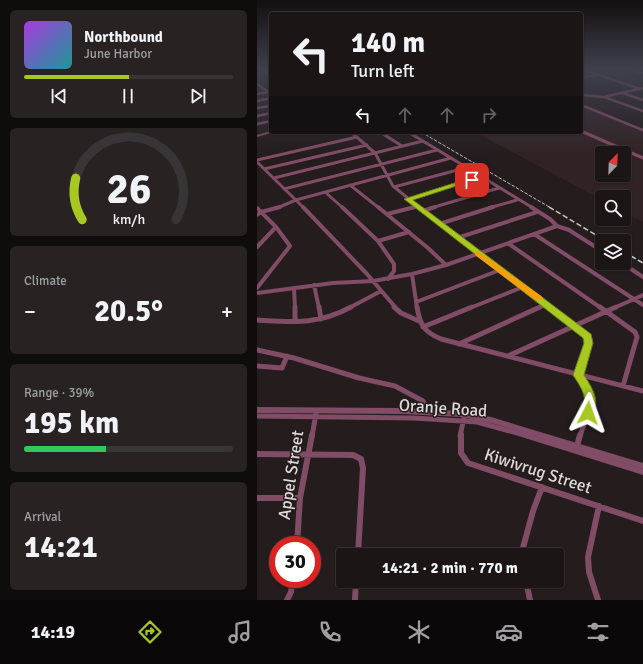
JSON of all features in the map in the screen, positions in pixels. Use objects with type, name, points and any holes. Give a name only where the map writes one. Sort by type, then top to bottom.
[{"type":"street","points":[[257,101],[269,98]]},
{"type":"street","points":[[607,98],[643,112]]},
{"type":"street","points":[[257,108],[269,106]]},
{"type":"street","points":[[583,106],[643,130]]},
{"type":"street","points":[[257,116],[269,113]]},
{"type":"street","points":[[257,124],[269,121]]},
{"type":"street","points":[[583,131],[643,158]]},
{"type":"street","points":[[257,136],[269,133]]},
{"type":"street","points":[[353,134],[375,153],[394,187],[417,207],[547,304],[587,336],[589,341],[578,375],[588,391],[591,402],[577,446]]},
{"type":"street","points":[[383,134],[402,146]]},
{"type":"street","points":[[411,134],[550,219],[557,226],[569,230],[595,247]]},
{"type":"street","points":[[357,137],[257,161],[373,281],[393,306],[401,313],[419,321]]},
{"type":"street","points":[[274,178],[423,141]]},
{"type":"street","points":[[264,169],[367,145]]},
{"type":"street","points":[[284,189],[381,163],[437,150]]},
{"type":"street","points":[[257,215],[261,212],[274,210],[296,200],[451,158]]},
{"type":"street","points":[[394,187],[465,168]]},
{"type":"street","points":[[408,199],[481,177]]},
{"type":"street","points":[[351,185],[409,232],[446,265]]},
{"type":"street","points":[[423,211],[499,188]]},
{"type":"street","points":[[325,192],[378,241],[393,264],[394,271],[388,279]]},
{"type":"street","points":[[439,224],[517,200]]},
{"type":"street","points":[[387,214],[417,207]]},
{"type":"street","points":[[257,208],[276,227],[290,246],[257,288]]},
{"type":"street","points":[[457,238],[537,212]]},
{"type":"street","points":[[257,293],[314,285],[373,281],[412,274],[446,265],[557,226]]},
{"type":"street","points":[[257,247],[276,227]]},
{"type":"street","points":[[378,241],[409,232]]},
{"type":"street","points":[[534,234],[643,305]]},
{"type":"street","points":[[509,244],[631,328],[637,335],[623,386]]},
{"type":"street","points":[[631,269],[643,277]]},
{"type":"street","points":[[416,302],[500,270]]},
{"type":"street","points":[[412,274],[419,321],[423,327],[435,336],[458,344],[643,391]]},
{"type":"street","points":[[314,285],[321,319]]},
{"type":"street","points":[[423,327],[523,287]]},
{"type":"street","points":[[294,288],[295,321]]},
{"type":"street","points":[[257,320],[295,321],[329,318],[381,291]]},
{"type":"street","points":[[508,356],[643,294]]},
{"type":"street","points":[[458,344],[547,304]]},
{"type":"street","points":[[257,350],[287,356],[359,378],[395,386],[423,402],[429,412]]},
{"type":"street","points":[[257,366],[282,368],[287,356]]},
{"type":"street","points":[[257,410],[316,414],[429,412],[491,420],[643,466]]},
{"type":"street","name":"Oranje Road","points":[[257,416],[316,414],[464,417],[643,472]]},
{"type":"street","name":"Appel Street","points":[[298,536],[300,498],[316,414]]},
{"type":"street","name":"Kiwivrug Street","points":[[464,417],[459,450],[465,460],[477,467],[643,521]]},
{"type":"street","points":[[257,454],[353,456],[361,459],[363,468],[358,548]]},
{"type":"street","points":[[523,548],[533,511],[542,487]]},
{"type":"street","points":[[257,498],[300,498]]},
{"type":"street","points":[[598,600],[589,572],[588,557],[599,506]]},
{"type":"street","points":[[287,600],[292,588]]},
{"type":"street","points":[[355,600],[356,588]]},
{"type":"street","points":[[527,588],[530,600]]},
{"type":"shaded area","points":[[583,107],[643,131],[643,222],[631,216],[631,190],[595,190],[595,196],[479,134],[583,134]]},
{"type":"railway","points":[[424,134],[551,208]]},
{"type":"railway","points":[[549,207],[595,234]]},
{"type":"railway","points":[[631,256],[643,263]]},
{"type":"slow traffic","points":[[478,253],[538,298]]},
{"type":"route","points":[[472,180],[408,199],[587,336],[589,343],[578,375],[588,391],[591,402],[588,413]]}]
